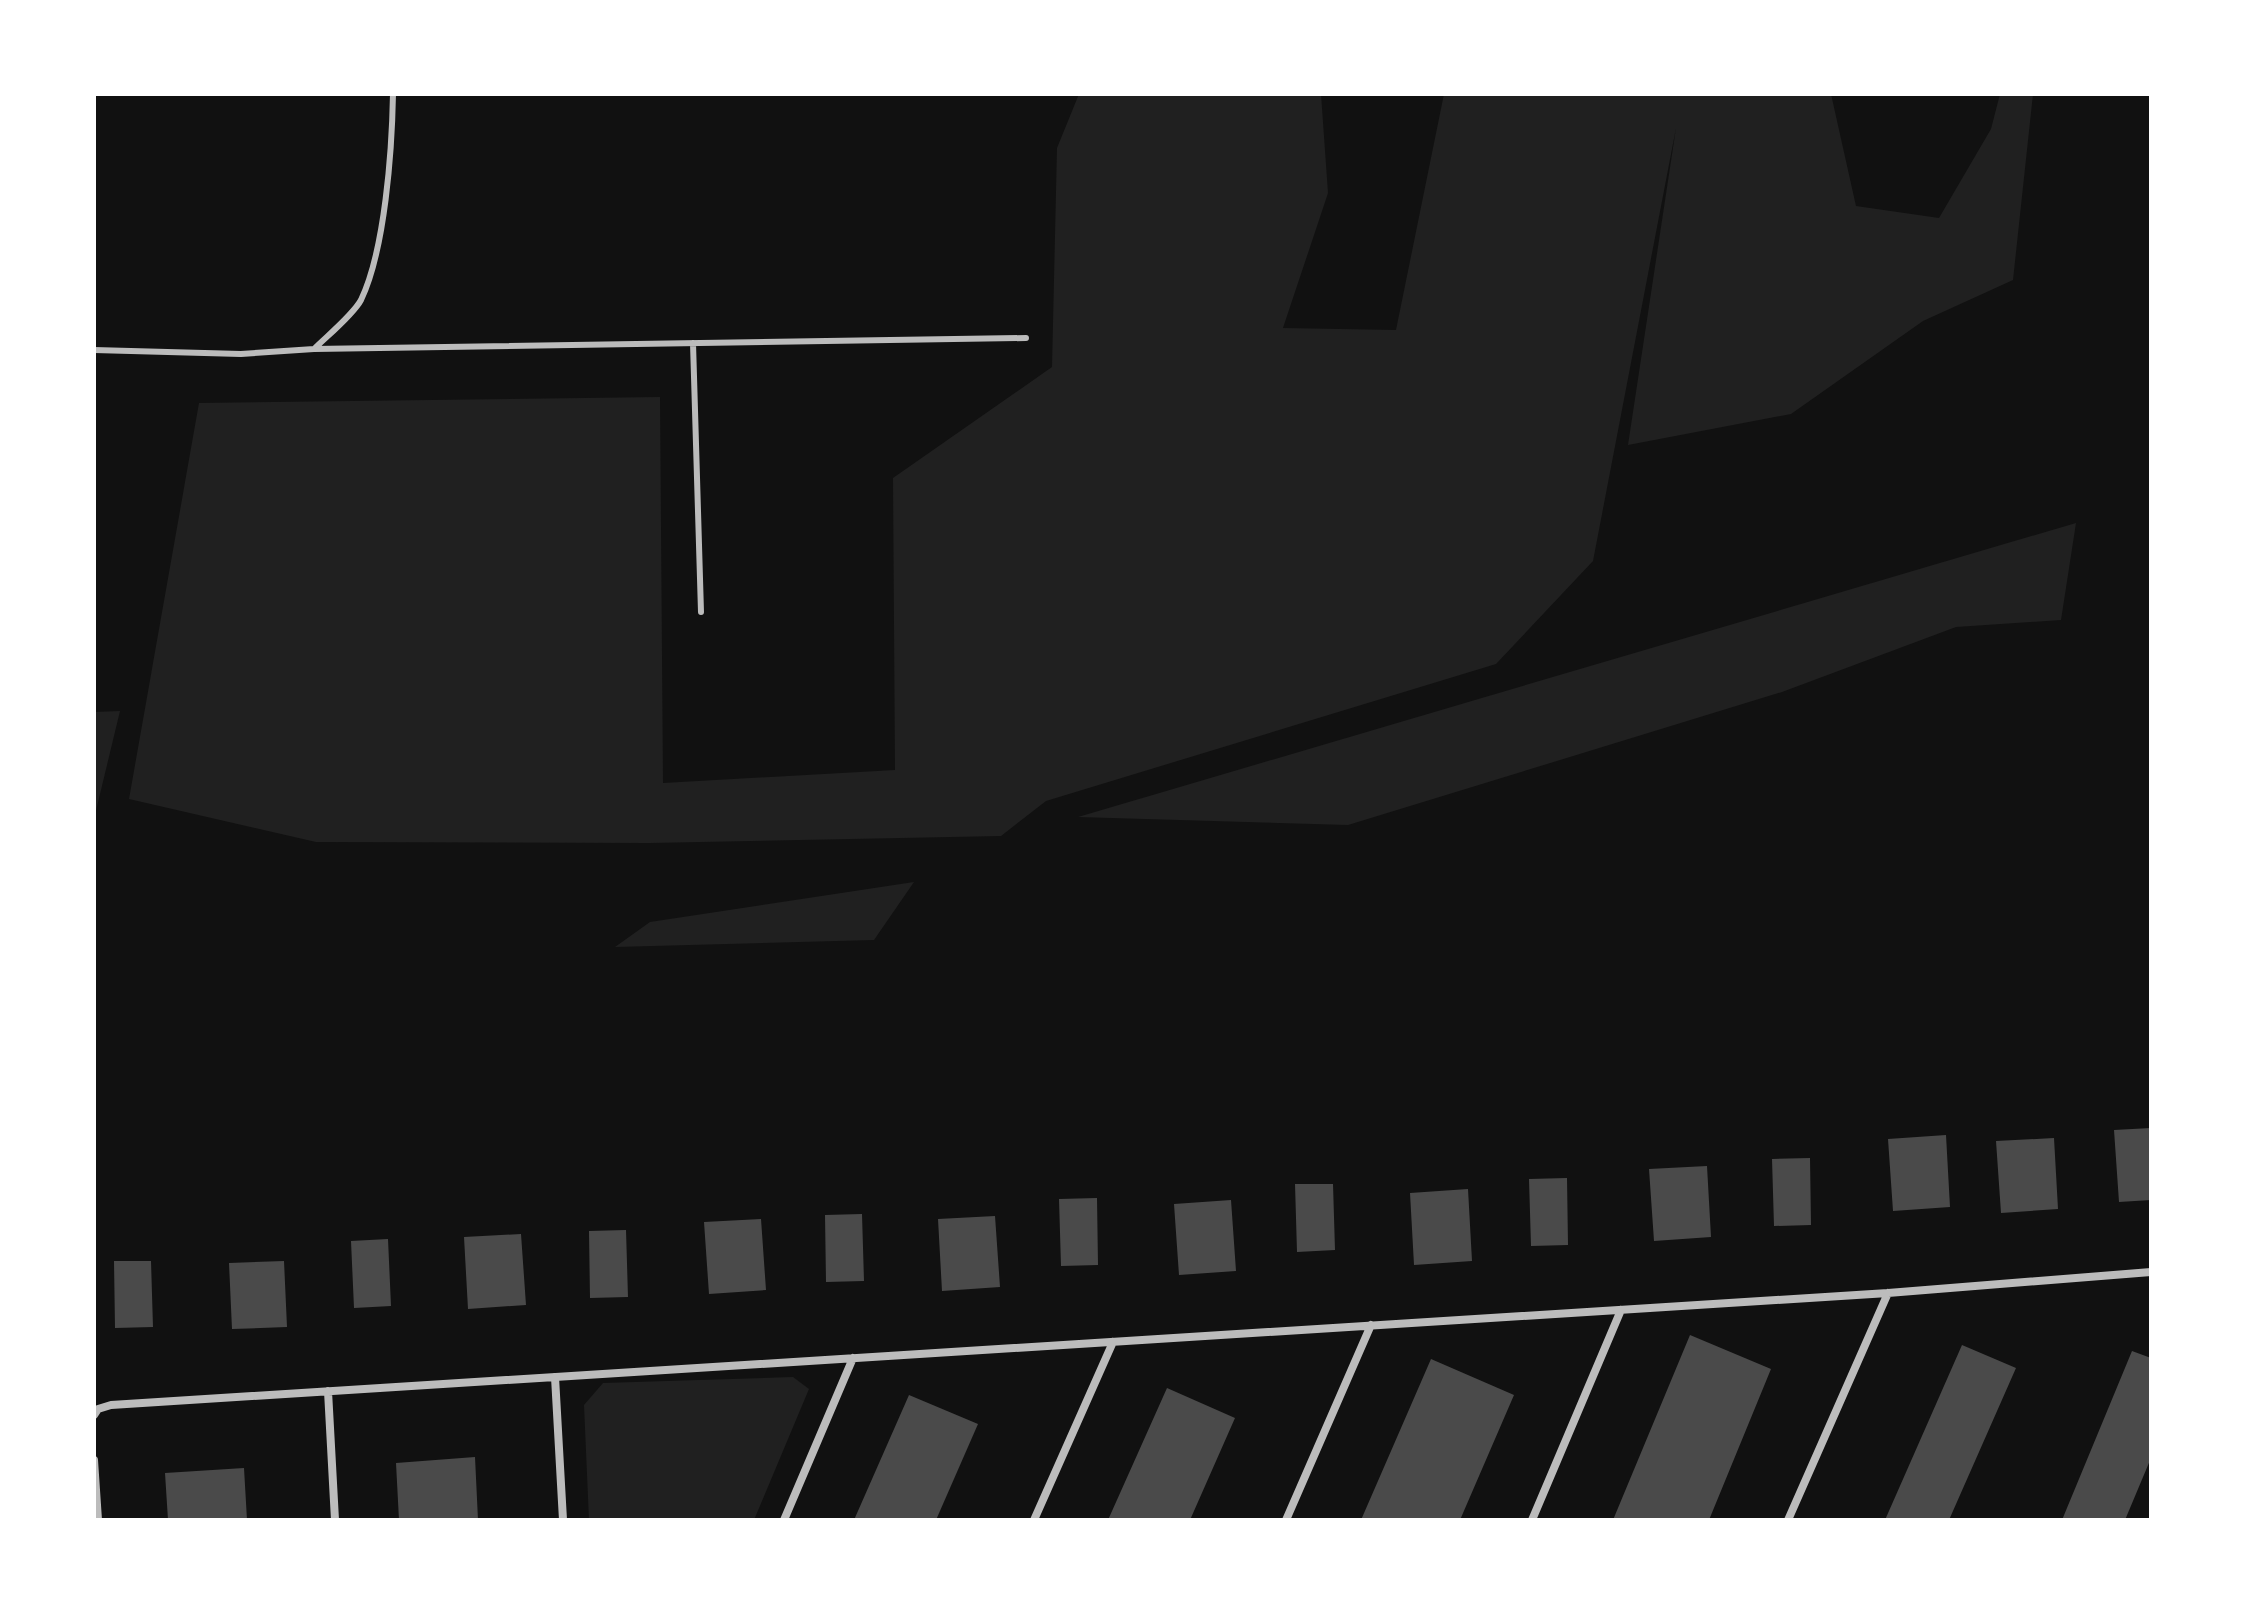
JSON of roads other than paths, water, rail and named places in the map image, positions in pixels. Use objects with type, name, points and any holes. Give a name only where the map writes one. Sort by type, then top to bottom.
[{"type":"street","points":[[94,1415],[98,1409],[111,1405],[1888,1293],[2151,1272]]},
{"type":"street","points":[[1788,1520],[1888,1293]]},
{"type":"street","points":[[1532,1520],[1621,1310]]},
{"type":"street","points":[[1286,1520],[1371,1325]]},
{"type":"street","points":[[1034,1520],[1113,1342]]},
{"type":"street","points":[[784,1520],[853,1358]]},
{"type":"street","points":[[555,1377],[563,1520]]},
{"type":"street","points":[[328,1391],[335,1520]]},
{"type":"street","points":[[94,1460],[98,1520]]},
{"type":"lane","points":[[314,349],[360,302],[378,247],[392,131],[393,94]]},
{"type":"lane","points":[[94,350],[241,354],[314,349],[1026,338]]},
{"type":"lane","points":[[693,343],[701,612]]}]
